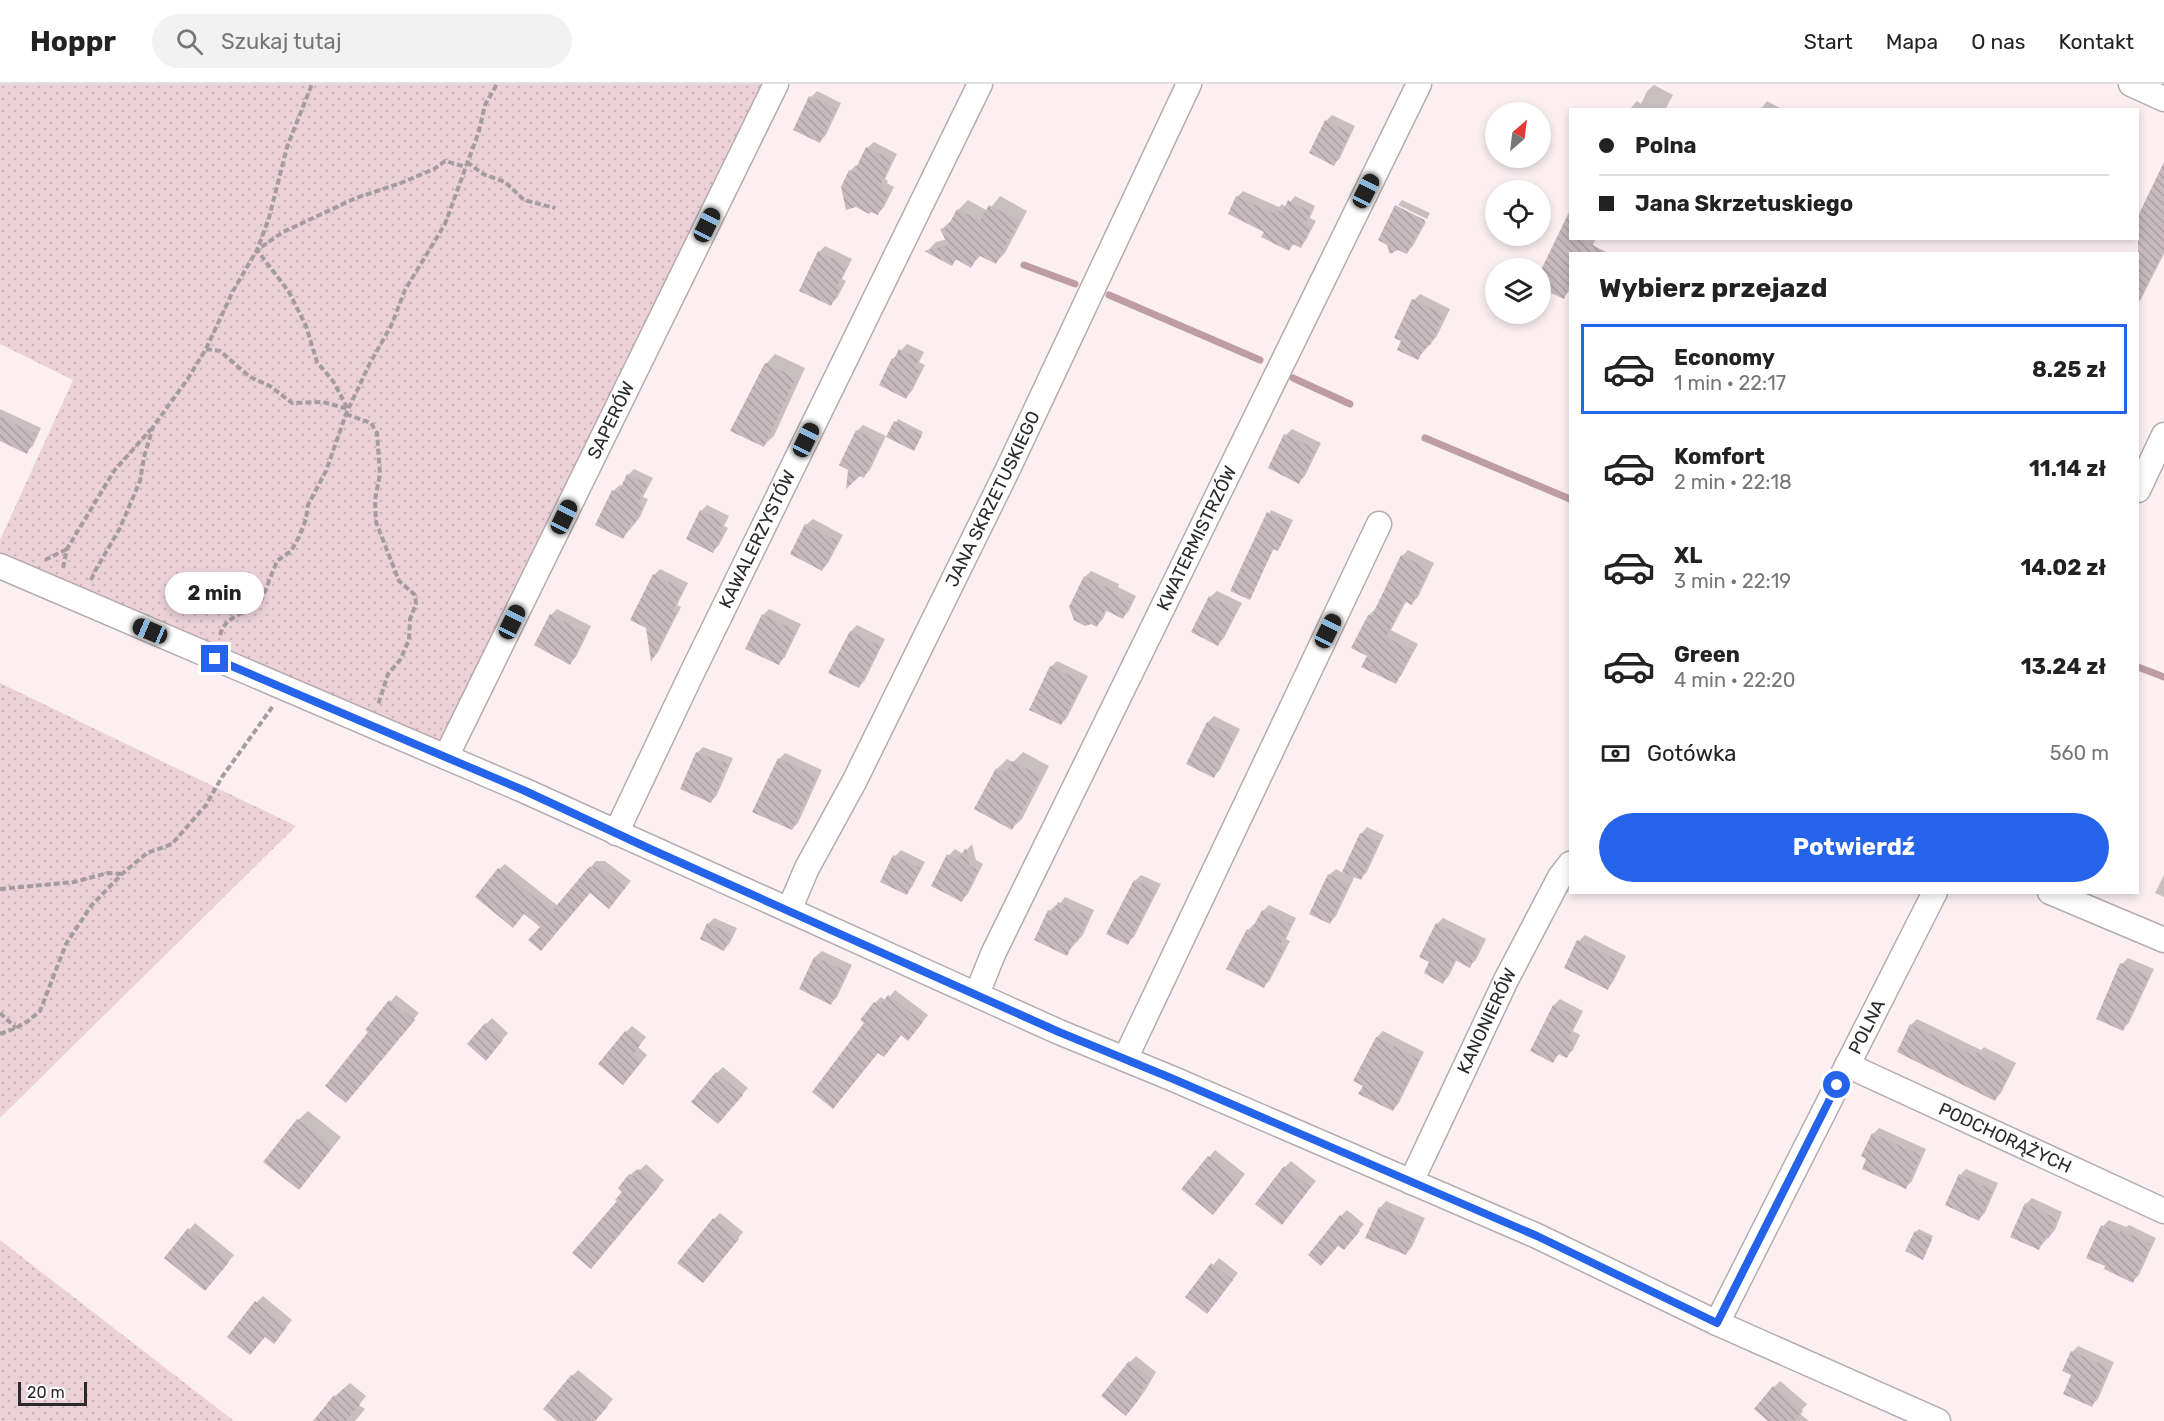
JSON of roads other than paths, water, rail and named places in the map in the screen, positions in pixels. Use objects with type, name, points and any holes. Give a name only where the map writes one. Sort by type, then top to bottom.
[{"type":"street","name":"SAPERÓW","points":[[446,757],[776,84]]},
{"type":"street","name":"KAWALERZYSTÓW","points":[[616,833],[980,84]]},
{"type":"street","name":"JANA SKRZETUSKIEGO","points":[[789,910],[807,868],[854,782],[1008,469],[1189,84]]},
{"type":"street","name":"KWATERMISTRZÓW","points":[[977,994],[993,954],[1419,84]]},
{"type":"street","points":[[2131,84],[2164,99]]},
{"type":"street","points":[[2150,481],[2164,435]]},
{"type":"street","points":[[1125,1059],[1379,524]]},
{"type":"street","points":[[0,566],[446,757],[1125,1059],[1537,1236],[1717,1323],[1938,1421]]},
{"type":"street","name":"KANONIERÓW","points":[[1411,1182],[1524,944],[1560,877],[1569,865]]},
{"type":"street","name":"POLNA","points":[[1717,1323],[1934,894]]},
{"type":"street","points":[[2055,894],[2164,940]]},
{"type":"street","name":"PODCHORĄŻYCH","points":[[1847,1065],[2164,1211]]},
{"type":"waterway","points":[[1024,265],[1075,284]]},
{"type":"waterway","points":[[1109,295],[1260,360]]},
{"type":"waterway","points":[[1293,378],[1350,404]]},
{"type":"waterway","points":[[1425,438],[1569,499]]},
{"type":"waterway","points":[[2139,667],[2164,677]]}]
